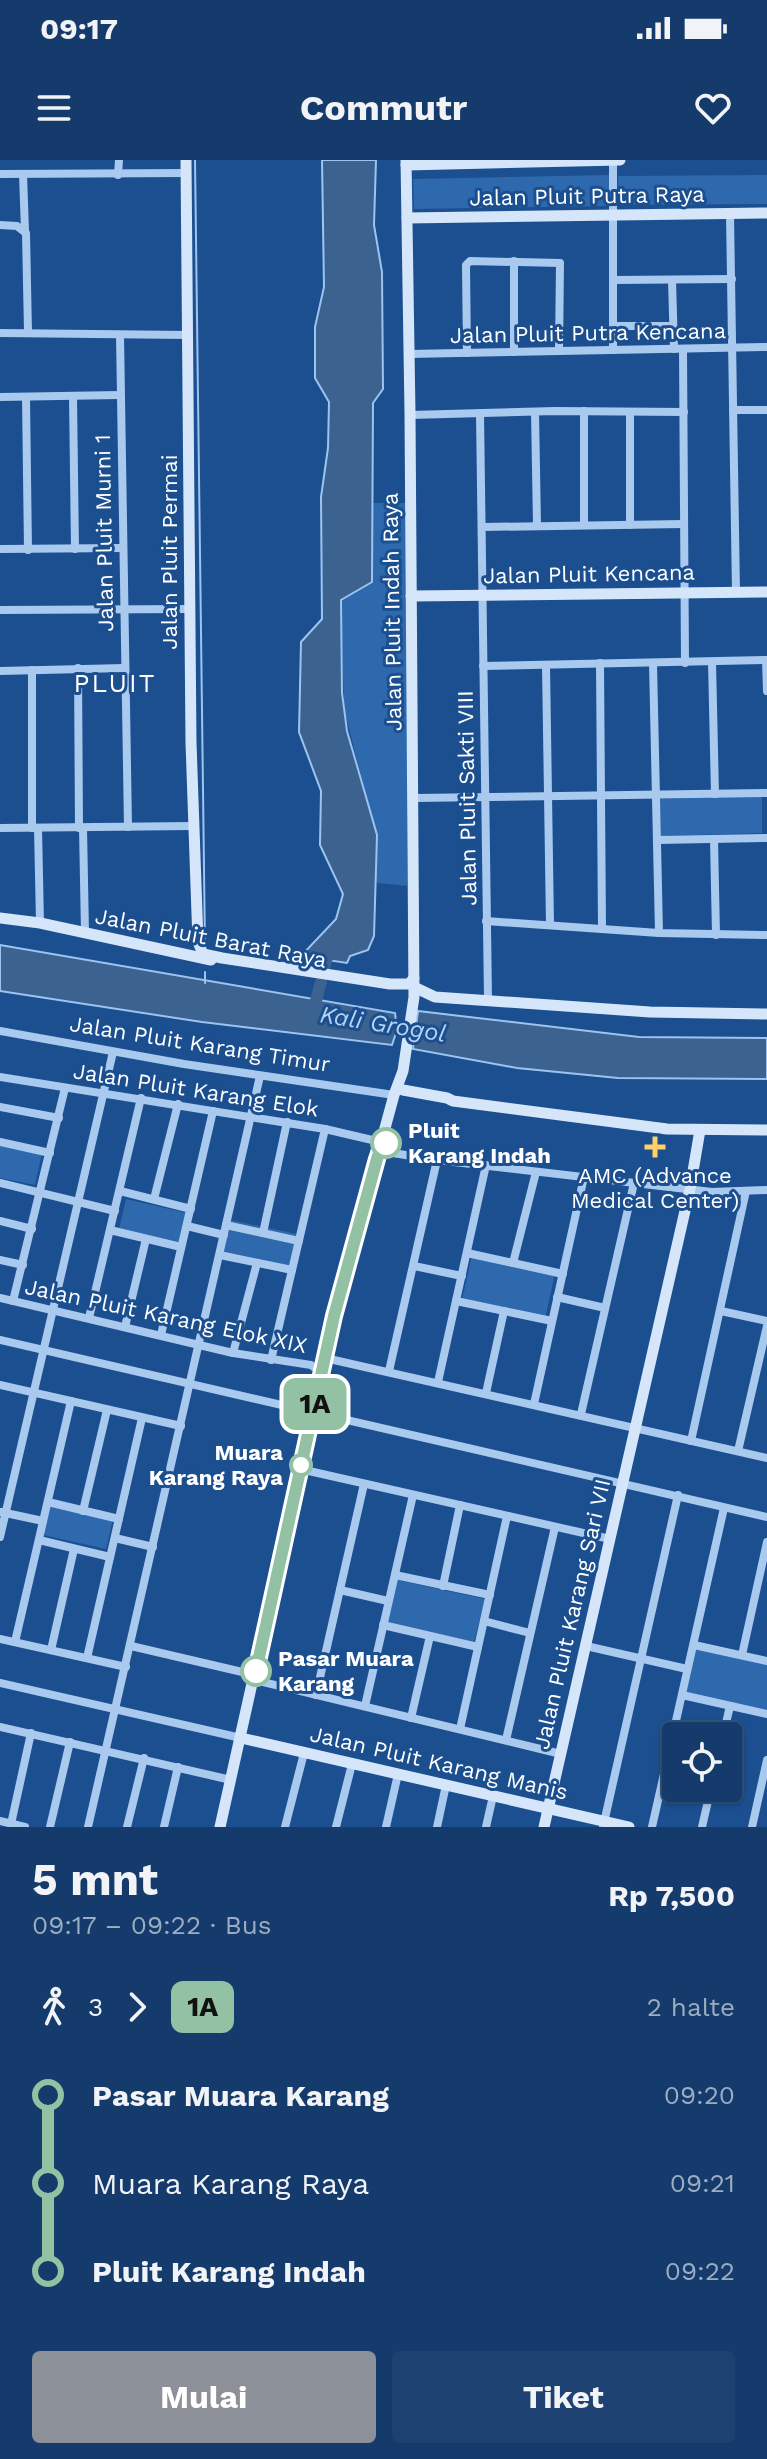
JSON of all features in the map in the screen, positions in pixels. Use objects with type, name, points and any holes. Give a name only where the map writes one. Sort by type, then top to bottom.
[{"type":"street","points":[[118,175],[119,160]]},
{"type":"street","name":"Jalan Pluit Permai","points":[[186,160],[196,931]]},
{"type":"street","points":[[613,160],[613,350]]},
{"type":"street","points":[[406,162],[620,160]]},
{"type":"street","name":"Jalan Pluit Indah Raya","points":[[220,1827],[325,1358],[399,1093],[414,995],[406,162]]},
{"type":"street","points":[[0,174],[186,173]]},
{"type":"street","points":[[23,174],[21,228],[28,332]]},
{"type":"street","name":"Jalan Pluit Putra Raya","points":[[407,218],[767,213]]},
{"type":"street","points":[[730,214],[736,593]]},
{"type":"street","points":[[0,225],[21,228]]},
{"type":"street","points":[[514,261],[514,352]]},
{"type":"street","points":[[467,353],[467,263],[514,261],[560,263],[559,351]]},
{"type":"street","points":[[614,280],[732,279]]},
{"type":"street","points":[[672,280],[673,326],[679,349],[684,412],[685,663]]},
{"type":"street","points":[[614,326],[673,326]]},
{"type":"street","points":[[0,333],[188,335]]},
{"type":"street","name":"Jalan Pluit Murni 1","points":[[120,335],[128,827]]},
{"type":"street","name":"Jalan Pluit Putra Kencana","points":[[409,354],[767,347]]},
{"type":"street","points":[[0,397],[120,395]]},
{"type":"street","points":[[73,396],[75,549]]},
{"type":"street","points":[[26,397],[28,550]]},
{"type":"street","points":[[733,410],[767,410]]},
{"type":"street","points":[[584,411],[584,525]]},
{"type":"street","points":[[535,412],[537,525]]},
{"type":"street","points":[[630,412],[630,525]]},
{"type":"street","points":[[410,415],[684,412]]},
{"type":"street","name":"Jalan Pluit Sakti VIII","points":[[480,413],[488,999]]},
{"type":"street","points":[[483,527],[684,524]]},
{"type":"street","points":[[0,549],[122,548]]},
{"type":"street","name":"Jalan Pluit Kencana","points":[[411,596],[767,592]]},
{"type":"street","points":[[0,610],[190,609]]},
{"type":"street","points":[[483,666],[767,660],[767,691]]},
{"type":"street","points":[[712,662],[715,794]]},
{"type":"street","points":[[600,663],[602,929]]},
{"type":"street","points":[[653,663],[659,933]]},
{"type":"street","points":[[546,665],[550,925]]},
{"type":"street","points":[[78,668],[85,933]]},
{"type":"street","points":[[0,671],[124,668]]},
{"type":"street","points":[[32,670],[40,923]]},
{"type":"street","points":[[414,798],[767,793]]},
{"type":"street","points":[[0,828],[193,826]]},
{"type":"street","points":[[657,840],[767,838]]},
{"type":"street","points":[[714,839],[716,935]]},
{"type":"street","name":"Jalan Pluit Barat Raya","points":[[0,918],[40,923],[181,954],[358,983],[387,987],[405,984],[414,995]]},
{"type":"street","points":[[486,921],[659,933],[767,935]]},
{"type":"street","points":[[181,954],[191,945],[196,931]]},
{"type":"street","name":"Jalan Pluit Barat Raya","points":[[196,931],[200,948],[207,956],[358,983]]},
{"type":"street","points":[[414,995],[650,1012],[767,1014]]},
{"type":"street","name":"Jalan Pluit Karang Timur","points":[[0,1031],[260,1076],[399,1093]]},
{"type":"street","points":[[0,1537],[3,1512],[113,1052]]},
{"type":"street","points":[[88,1827],[260,1076]]},
{"type":"street","name":"Jalan Pluit Karang Elok","points":[[0,1077],[325,1129],[437,1160],[712,1192],[767,1190]]},
{"type":"street","points":[[13,1301],[65,1088]]},
{"type":"street","points":[[399,1093],[667,1129],[767,1130]]},
{"type":"street","points":[[89,1318],[141,1098]]},
{"type":"street","points":[[154,1199],[178,1104]]},
{"type":"street","points":[[0,1107],[59,1118]]},
{"type":"street","points":[[161,1335],[213,1111]]},
{"type":"street","points":[[263,1233],[287,1122]]},
{"type":"street","points":[[271,1360],[325,1129]]},
{"type":"street","name":"Jalan Pluit Karang Sari VII","points":[[544,1827],[690,1189],[700,1130]]},
{"type":"street","points":[[0,1142],[50,1153]]},
{"type":"street","points":[[389,1371],[437,1160]]},
{"type":"street","points":[[438,1382],[486,1165]]},
{"type":"street","points":[[513,1263],[536,1172]]},
{"type":"street","points":[[534,1404],[584,1177]]},
{"type":"street","points":[[0,1183],[115,1211]]},
{"type":"street","points":[[581,1414],[634,1183]]},
{"type":"street","points":[[120,1191],[191,1209]]},
{"type":"street","points":[[691,1441],[746,1191]]},
{"type":"street","points":[[0,1221],[32,1229]]},
{"type":"street","points":[[226,1225],[299,1241]]},
{"type":"street","points":[[187,1226],[224,1235]]},
{"type":"street","points":[[110,1230],[181,1247]]},
{"type":"street","points":[[125,1327],[146,1239]]},
{"type":"street","points":[[467,1253],[563,1274]]},
{"type":"street","points":[[220,1255],[292,1270]]},
{"type":"street","points":[[0,1260],[23,1265]]},
{"type":"street","points":[[233,1353],[257,1263]]},
{"type":"street","points":[[414,1266],[462,1276]]},
{"type":"street","points":[[557,1297],[605,1308]]},
{"type":"street","name":"Jalan Pluit Karang Elok XIX","points":[[0,1298],[233,1353],[311,1365],[322,1373]]},
{"type":"street","points":[[456,1301],[552,1321]]},
{"type":"street","points":[[486,1393],[504,1311]]},
{"type":"street","points":[[721,1311],[767,1324],[765,1347],[738,1451]]},
{"type":"street","points":[[0,1340],[767,1517]]},
{"type":"street","points":[[325,1358],[767,1458]]},
{"type":"street","points":[[0,1385],[181,1426]]},
{"type":"street","points":[[15,1642],[71,1401]]},
{"type":"street","points":[[83,1511],[107,1410]]},
{"type":"street","points":[[87,1658],[142,1418]]},
{"type":"street","points":[[300,1469],[610,1539]]},
{"type":"street","points":[[316,1695],[364,1484]]},
{"type":"street","points":[[365,1706],[413,1495]]},
{"type":"street","points":[[603,1824],[678,1495]]},
{"type":"street","points":[[48,1502],[119,1519]]},
{"type":"street","points":[[443,1586],[460,1505]]},
{"type":"street","points":[[652,1827],[724,1508]]},
{"type":"street","points":[[3,1512],[43,1521]]},
{"type":"street","points":[[460,1729],[507,1516]]},
{"type":"street","points":[[506,1740],[555,1527]]},
{"type":"street","points":[[115,1538],[153,1547]]},
{"type":"street","points":[[39,1540],[110,1557]]},
{"type":"street","points":[[742,1655],[767,1542]]},
{"type":"street","points":[[51,1650],[74,1549]]},
{"type":"street","points":[[395,1575],[490,1595]]},
{"type":"street","points":[[340,1590],[388,1601]]},
{"type":"street","points":[[484,1621],[530,1633]]},
{"type":"street","points":[[383,1625],[478,1647]]},
{"type":"street","points":[[411,1718],[430,1636]]},
{"type":"street","points":[[0,1639],[126,1667]]},
{"type":"street","points":[[694,1645],[767,1661]]},
{"type":"street","points":[[131,1646],[316,1695],[561,1754]]},
{"type":"street","points":[[586,1646],[687,1669]]},
{"type":"street","points":[[0,1683],[241,1738]]},
{"type":"street","points":[[682,1695],[767,1714]]},
{"type":"street","points":[[726,1722],[730,1706]]},
{"type":"street","points":[[0,1727],[231,1780]]},
{"type":"street","points":[[11,1824],[31,1733]]},
{"type":"street","name":"Jalan Pluit Karang Manis","points":[[241,1738],[603,1824],[629,1827]]},
{"type":"street","points":[[50,1827],[70,1742]]},
{"type":"street","points":[[285,1827],[304,1753]]},
{"type":"street","points":[[127,1827],[144,1758]]},
{"type":"street","points":[[752,1827],[767,1760]]},
{"type":"street","points":[[336,1827],[352,1764]]},
{"type":"street","points":[[164,1827],[178,1767]]},
{"type":"street","points":[[386,1827],[398,1774]]},
{"type":"street","points":[[437,1827],[446,1785]]},
{"type":"street","points":[[486,1827],[493,1796]]},
{"type":"street","points":[[702,1827],[708,1802]]},
{"type":"street","points":[[0,1821],[25,1827]]},
{"type":"shaded area","points":[[609,175],[609,206],[414,209],[413,179]]},
{"type":"shaded area","points":[[767,175],[767,204],[619,205],[618,176]]},
{"type":"shaded area","points":[[372,503],[407,503],[407,886],[369,882],[371,815],[344,709],[341,600],[372,582]]},
{"type":"shaded area","points":[[762,796],[762,833],[661,836],[660,799]]},
{"type":"shaded area","points":[[0,1144],[42,1153],[35,1185],[0,1178]]},
{"type":"shaded area","points":[[126,1199],[187,1213],[181,1245],[119,1229]]},
{"type":"shaded area","points":[[230,1220],[297,1234],[289,1266],[223,1251]]},
{"type":"shaded area","points":[[473,1250],[556,1269],[545,1319],[462,1300]]},
{"type":"shaded area","points":[[50,1505],[113,1519],[106,1549],[43,1535]]},
{"type":"shaded area","points":[[397,1580],[485,1599],[474,1642],[387,1622]]},
{"type":"shaded area","points":[[695,1648],[767,1664],[767,1712],[685,1692]]},
{"type":"water","points":[[322,160],[376,160],[374,225],[382,272],[383,389],[373,403],[372,582],[341,600],[342,693],[347,731],[377,835],[374,936],[368,950],[350,956],[347,963],[301,956],[336,919],[343,894],[320,845],[321,791],[299,732],[301,642],[322,619],[321,497],[328,448],[329,402],[315,378],[315,327],[324,287]]},
{"type":"water","name":"Kali Grogol","points":[[0,945],[395,1013],[397,1030],[392,1045],[202,1022],[0,991]]},
{"type":"water","points":[[418,1011],[639,1037],[767,1038],[767,1079],[618,1078],[517,1068],[413,1049]]},
{"type":"waterway","points":[[195,160],[205,947]]},
{"type":"waterway","points":[[323,972],[328,954],[337,948]]},
{"type":"waterway","points":[[205,972],[205,983]]},
{"type":"waterway","name":"Kali Grogol","points":[[312,1015],[321,982]]},
{"type":"bus line","name":"1A","points":[[256,1671],[334,1316],[377,1159],[382,1144],[386,1143]]},
{"type":"place","name":"Pluit Karang Indah","points":[[386,1143]]},
{"type":"place","name":"AMC (Advance Medical Center)","points":[[655,1147]]},
{"type":"place","name":"Muara Karang Raya","points":[[301,1465]]},
{"type":"place","name":"Pasar Muara Karang","points":[[256,1671]]},
{"type":"district","name":"PLUIT","points":[[115,683]]}]
